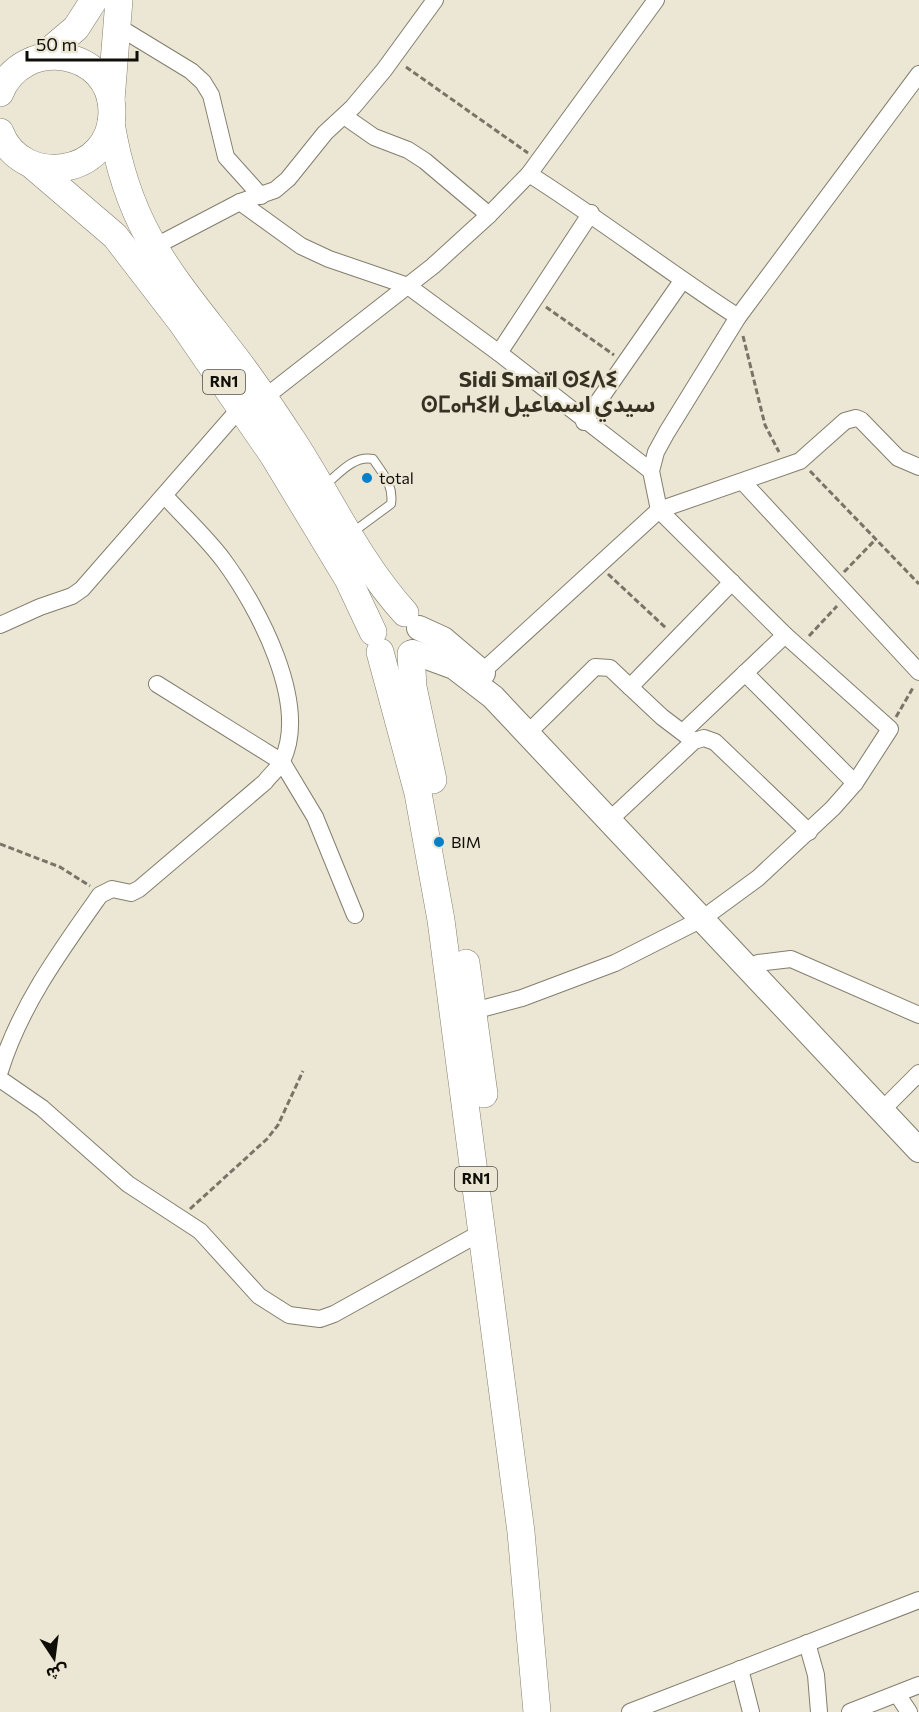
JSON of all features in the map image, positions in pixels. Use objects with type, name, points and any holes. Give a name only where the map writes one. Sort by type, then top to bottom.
[{"type":"main road","points":[[0,93],[6,81],[22,63],[76,28],[94,0]]},
{"type":"main road","name":"RN1","points":[[32,165],[54,170],[76,165],[95,153],[107,134],[111,112],[118,13]]},
{"type":"main road","name":"RN1","points":[[22,63],[65,56],[86,64],[102,80],[111,112],[125,187],[152,248],[253,402],[348,579],[377,642],[427,835],[464,1014],[503,1266],[549,1619],[555,1712]]},
{"type":"main road","name":"RN1","points":[[2,139],[22,160],[32,165],[101,223],[128,250],[321,488],[347,535],[412,636],[413,687],[441,817],[464,1014],[482,1232],[525,1567],[537,1712]]},
{"type":"main road","points":[[398,611],[412,636],[398,658],[377,642],[379,619],[384,614],[398,611]]},
{"type":"street","points":[[152,248],[240,202],[275,190],[288,179],[393,58],[435,0]]},
{"type":"street","points":[[0,625],[82,590],[253,402],[408,286],[489,215],[534,168],[656,0]]},
{"type":"street","points":[[118,13],[203,82],[211,95],[226,157],[261,196]]},
{"type":"street","points":[[464,1014],[522,998],[615,963],[706,916],[758,878],[809,832],[855,783],[890,729],[785,635],[659,510],[651,471],[656,452],[667,432],[738,317],[917,80]]},
{"type":"street","points":[[344,116],[374,137],[408,150],[425,161],[489,215]]},
{"type":"street","points":[[534,168],[682,281],[738,317]]},
{"type":"street","points":[[240,202],[301,246],[329,259],[408,286],[499,353],[584,422],[651,471]]},
{"type":"street","points":[[499,353],[591,213]]},
{"type":"street","points":[[584,422],[682,281]]},
{"type":"street","points":[[482,672],[659,510],[800,461],[851,418],[861,420],[898,458],[919,467]]},
{"type":"street","points":[[743,482],[919,674]]},
{"type":"street","points":[[0,1071],[7,1048],[40,984],[100,896],[112,889],[131,893],[139,889],[265,782],[282,762],[287,745],[290,717],[287,695],[265,632],[254,609],[223,561],[166,497]]},
{"type":"street","points":[[630,687],[732,582]]},
{"type":"street","points":[[617,813],[745,673],[785,635]]},
{"type":"street","points":[[412,636],[443,639],[482,672],[617,813],[706,916],[919,1150]]},
{"type":"street","points":[[412,636],[494,697],[706,916],[758,963],[919,1135]]},
{"type":"street","points":[[535,726],[595,667],[610,668],[662,717],[688,736],[715,742],[809,832]]},
{"type":"street","points":[[745,673],[855,783]]},
{"type":"street","points":[[157,684],[282,762],[315,817],[355,915]]},
{"type":"street","points":[[758,963],[791,959],[919,1016]]},
{"type":"street","points":[[889,1103],[919,1073]]},
{"type":"street","points":[[0,1079],[42,1108],[128,1184],[181,1218],[220,1250],[259,1296],[289,1315],[320,1319],[334,1314],[482,1232]]},
{"type":"street","points":[[630,1712],[664,1705],[740,1669],[919,1600]]},
{"type":"street","points":[[807,1643],[816,1675],[819,1712]]},
{"type":"street","points":[[740,1669],[751,1712]]},
{"type":"street","points":[[850,1712],[919,1685]]},
{"type":"street","points":[[897,1694],[909,1712]]},
{"type":"lane","points":[[321,488],[357,460],[366,458],[373,459],[390,484],[393,493],[391,504],[347,535]]},
{"type":"path","points":[[393,58],[534,168]]},
{"type":"path","points":[[534,299],[625,363]]},
{"type":"path","points":[[834,581],[876,540]]},
{"type":"path","points":[[599,566],[678,638]]},
{"type":"path","points":[[799,647],[846,596]]},
{"type":"path","points":[[890,729],[919,674]]},
{"type":"path","points":[[0,844],[60,867],[86,882],[100,896]]},
{"type":"path","points":[[181,1218],[267,1139],[278,1125],[303,1071]]},
{"type":"place","name":"total","points":[[367,478]]},
{"type":"place","name":"BIM","points":[[439,842]]},
{"type":"district","name":"Sidi Smaïl ⵙⵉⴷⵉ ⵙⵎⴰⵄⵉⵍ سيدي اسماعيل","points":[[538,392]]}]
